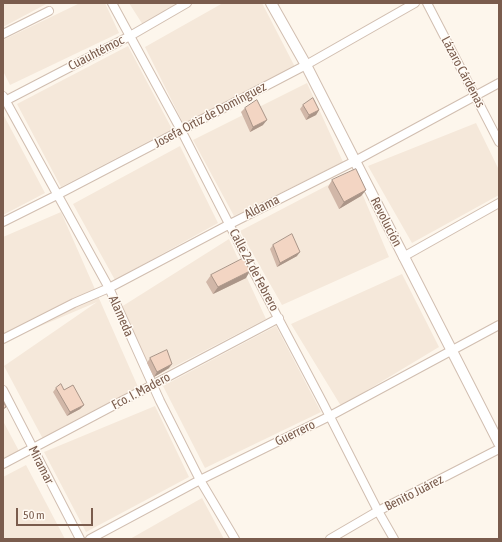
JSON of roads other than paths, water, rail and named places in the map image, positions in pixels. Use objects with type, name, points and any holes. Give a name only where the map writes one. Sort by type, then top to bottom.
[{"type":"street","name":"Calle 24 de Febrero","points":[[112,3],[181,130],[378,511],[394,539]]},
{"type":"street","name":"Cuauhtémoc","points":[[4,99],[130,36],[187,3]]},
{"type":"street","name":"Revolución","points":[[271,3],[306,65],[499,443]]},
{"type":"street","name":"Josefa Ortiz de Domínguez","points":[[3,222],[306,65],[415,3]]},
{"type":"street","name":"Lázaro Cárdenas","points":[[427,3],[499,142]]},
{"type":"street","points":[[3,34],[49,11]]},
{"type":"street","name":"Aldama","points":[[3,339],[109,288],[230,224],[355,161],[499,83]]},
{"type":"street","name":"Alameda","points":[[4,99],[109,288],[152,384],[200,480],[235,539]]},
{"type":"street","points":[[403,257],[499,203]]},
{"type":"street","name":"Fco. I. Madero","points":[[3,464],[279,318]]},
{"type":"street","name":"Guerrero","points":[[90,539],[200,480],[330,416],[499,325]]},
{"type":"street","name":"Miramar","points":[[3,390],[80,539]]},
{"type":"street","name":"Benito Juárez","points":[[330,539],[378,511],[499,448]]}]
